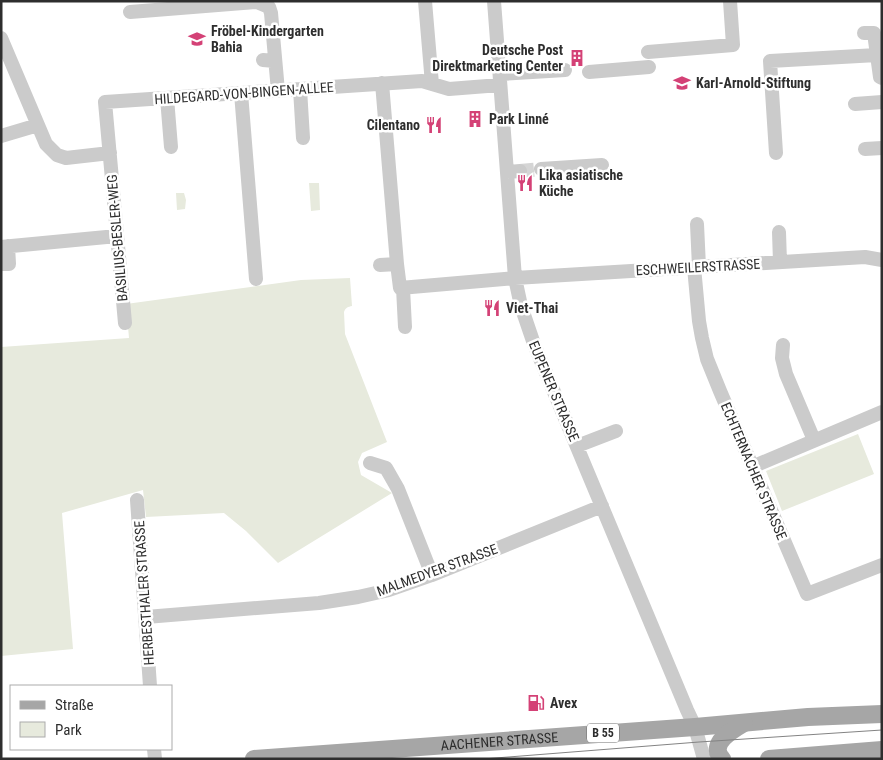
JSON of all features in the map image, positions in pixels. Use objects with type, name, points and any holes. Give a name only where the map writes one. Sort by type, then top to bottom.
[{"type":"main road","name":"AACHENER STRASSE","points":[[254,759],[808,717],[882,714]]},
{"type":"main road","points":[[722,759],[718,754],[718,746],[721,740],[728,732],[744,722]]},
{"type":"main road","points":[[769,759],[882,750]]},
{"type":"street","points":[[425,1],[432,84]]},
{"type":"street","name":"EUPENER STRASSE","points":[[494,1],[500,80],[513,171],[515,278],[521,306],[534,344],[695,727],[704,759]]},
{"type":"street","points":[[648,52],[733,45],[730,1]]},
{"type":"street","points":[[130,12],[257,2],[270,4],[272,13],[269,60],[278,91]]},
{"type":"street","points":[[864,34],[874,33],[880,77],[882,78]]},
{"type":"street","points":[[1,38],[46,144],[56,155],[66,158],[110,153]]},
{"type":"street","points":[[776,153],[770,61],[877,55]]},
{"type":"street","points":[[589,72],[649,67]]},
{"type":"street","name":"HILDEGARD-VON-BINGEN-ALLEE","points":[[106,102],[382,83],[422,82],[449,89],[565,70]]},
{"type":"street","points":[[382,83],[397,264],[400,288],[403,288],[405,327]]},
{"type":"street","points":[[300,89],[303,138]]},
{"type":"street","points":[[241,93],[256,279]]},
{"type":"street","points":[[167,98],[171,147]]},
{"type":"street","name":"BASILIUS-BESLER-WEG","points":[[106,102],[115,241],[125,323]]},
{"type":"street","points":[[855,104],[882,102]]},
{"type":"street","points":[[1,136],[38,125]]},
{"type":"street","points":[[865,149],[882,148]]},
{"type":"street","points":[[541,169],[602,165]]},
{"type":"street","name":"ECHTERNACHER STRASSE","points":[[696,224],[699,321],[707,359],[807,594],[882,565]]},
{"type":"street","points":[[82,230],[115,241]]},
{"type":"street","points":[[779,232],[780,262]]},
{"type":"street","points":[[1,264],[9,264],[5,246],[115,241]]},
{"type":"street","name":"ESCHWEILERSTRASSE","points":[[403,288],[515,278],[865,257],[882,260]]},
{"type":"street","points":[[380,265],[397,264]]},
{"type":"street","points":[[783,345],[782,358],[786,374],[814,440]]},
{"type":"street","points":[[752,467],[882,412]]},
{"type":"street","points":[[577,446],[616,431]]},
{"type":"street","points":[[370,463],[386,468],[398,490],[432,575]]},
{"type":"street","name":"HERBESTHALER STRASSE","points":[[137,500],[150,685]]},
{"type":"street","name":"MALMEDYER STRASSE","points":[[146,617],[318,602],[358,597],[389,590],[432,575],[602,506]]},
{"type":"green space","points":[[309,183],[319,183],[320,210],[311,211]]},
{"type":"green space","points":[[176,193],[184,193],[186,200],[185,209],[177,210]]},
{"type":"green space","points":[[350,278],[352,306],[346,308],[344,312],[345,334],[387,442],[362,453],[358,462],[361,475],[392,493],[278,563],[246,531],[224,513],[146,517],[143,490],[62,513],[73,649],[1,656],[1,347],[129,338],[126,304],[301,280]]},
{"type":"green space","points":[[858,434],[874,474],[782,511],[766,471]]},
{"type":"tunnel","points":[[520,171],[541,169]]},
{"type":"tram line","points":[[483,759],[882,730]]},
{"type":"place","name":"Fröbel-Kindergarten Bahia","points":[[197,39]]},
{"type":"place","name":"Deutsche Post Direktmarketing Center","points":[[577,58]]},
{"type":"place","name":"Karl-Arnold-Stiftung","points":[[682,83]]},
{"type":"place","name":"Park Linné","points":[[475,119]]},
{"type":"place","name":"Cilentano","points":[[434,125]]},
{"type":"place","name":"Lika asiatische Küche","points":[[525,183]]},
{"type":"place","name":"Viet-Thai","points":[[492,308]]},
{"type":"place","name":"Avex","points":[[536,703]]}]
